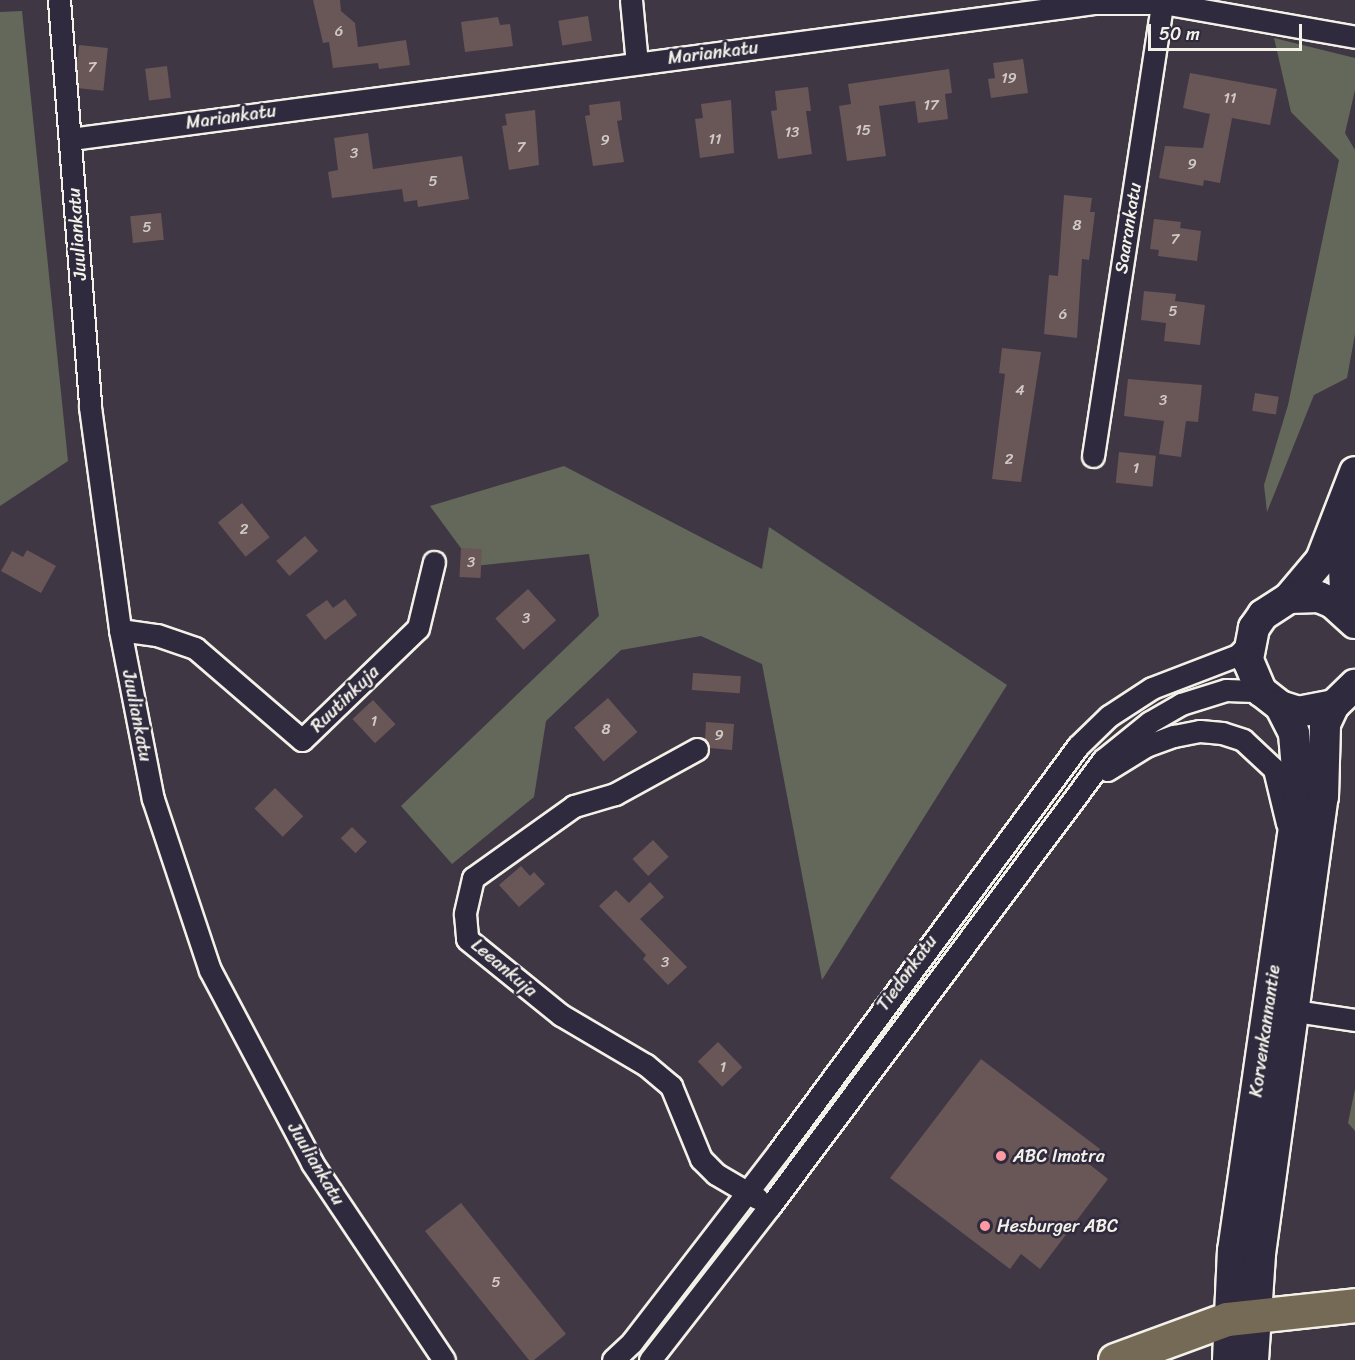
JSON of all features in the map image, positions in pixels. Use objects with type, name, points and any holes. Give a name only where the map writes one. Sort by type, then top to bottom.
[{"type":"highway","points":[[1115,1360],[1241,1318],[1355,1305]]},
{"type":"main road","points":[[1249,643],[1263,615],[1289,598],[1320,560],[1355,472]]},
{"type":"main road","points":[[1352,619],[1344,568],[1355,527]]},
{"type":"main road","points":[[1289,598],[1319,597],[1352,619]]},
{"type":"main road","name":"Korvenkannantie","points":[[1249,643],[1252,677],[1271,699],[1294,733],[1299,766],[1289,873],[1233,1251],[1241,1318],[1254,1360]]},
{"type":"main road","points":[[1271,699],[1298,712],[1334,705],[1355,685]]},
{"type":"main road","name":"Korvenkannantie","points":[[1228,1360],[1241,1318],[1295,1011],[1323,797],[1323,742],[1334,705]]},
{"type":"street","name":"Juuliankatu","points":[[59,0],[90,407],[120,630],[153,799],[210,970],[312,1163],[444,1360]]},
{"type":"street","points":[[631,0],[637,63]]},
{"type":"street","name":"Mariankatu","points":[[70,139],[1095,3],[1163,2],[1355,37]]},
{"type":"street","name":"Saarankatu","points":[[1093,456],[1163,2]]},
{"type":"street","name":"Ruutinkuja","points":[[120,630],[157,635],[195,648],[302,741],[418,628],[434,562]]},
{"type":"street","name":"Tiedonkatu","points":[[613,1360],[632,1342],[747,1192],[1078,746],[1110,716],[1152,687],[1238,655],[1249,643]]},
{"type":"street","name":"Tiedonkatu","points":[[650,1360],[770,1206],[1078,793],[1128,737],[1181,704],[1226,690],[1271,699]]},
{"type":"street","name":"Tiedonkatu","points":[[1078,793],[1117,762],[1174,736],[1200,731],[1243,740],[1274,769],[1287,824],[1289,873]]},
{"type":"street","name":"Leeankuja","points":[[697,749],[615,794],[574,806],[472,878],[465,914],[468,939],[561,1015],[646,1065],[671,1086],[701,1159],[716,1174],[770,1206]]},
{"type":"street","points":[[1295,1011],[1355,1020]]},
{"type":"green space","points":[[22,11],[68,461],[0,506],[0,12]]},
{"type":"green space","points":[[1274,38],[1355,58],[1355,90],[1345,133],[1355,150],[1355,334],[1347,378],[1314,395],[1267,512],[1264,485],[1288,405],[1339,160],[1291,112]]},
{"type":"green space","points":[[564,466],[762,569],[769,527],[1007,685],[822,980],[762,664],[701,636],[621,650],[546,721],[534,797],[452,864],[401,806],[599,616],[589,554],[474,566],[430,506]]},
{"type":"green space","points":[[1355,1089],[1355,1131],[1348,1123]]},
{"type":"building","points":[[313,0],[340,0],[341,11],[355,23],[358,47],[406,40],[410,65],[379,69],[378,63],[333,68],[329,42],[323,43]]},
{"type":"building","points":[[588,16],[592,41],[562,45],[558,21]]},
{"type":"building","points":[[498,17],[500,25],[510,24],[513,46],[465,52],[461,22]]},
{"type":"building","points":[[79,45],[108,48],[103,91],[75,88]]},
{"type":"building","points":[[1023,59],[1028,93],[991,98],[988,79],[995,78],[993,63]]},
{"type":"building","points":[[167,66],[171,98],[149,100],[145,69]]},
{"type":"building","points":[[949,69],[952,93],[945,94],[948,119],[918,123],[915,101],[879,106],[886,156],[847,161],[839,106],[851,104],[848,84]]},
{"type":"building","points":[[1190,73],[1277,89],[1270,125],[1232,118],[1220,183],[1204,180],[1203,186],[1159,178],[1165,146],[1203,148],[1210,114],[1183,108]]},
{"type":"building","points":[[808,87],[811,111],[806,111],[812,154],[778,159],[771,111],[777,110],[775,91]]},
{"type":"building","points":[[731,100],[734,153],[700,158],[695,119],[703,118],[701,104]]},
{"type":"building","points":[[620,101],[622,120],[617,121],[624,162],[593,166],[585,116],[590,115],[589,105]]},
{"type":"building","points":[[535,110],[539,165],[509,170],[502,126],[507,125],[505,114]]},
{"type":"building","points":[[368,133],[373,169],[462,156],[469,199],[418,207],[417,200],[404,202],[402,189],[332,198],[328,172],[338,170],[334,138]]},
{"type":"building","points":[[1064,195],[1092,198],[1090,212],[1095,212],[1089,260],[1082,259],[1077,338],[1044,334],[1049,275],[1058,276]]},
{"type":"building","points":[[161,213],[164,240],[133,243],[130,216]]},
{"type":"building","points":[[1154,219],[1181,222],[1180,228],[1201,231],[1197,261],[1158,256],[1159,250],[1150,249]]},
{"type":"building","points":[[1144,291],[1176,294],[1175,301],[1205,305],[1200,345],[1164,341],[1166,323],[1141,320]]},
{"type":"building","points":[[1002,348],[1041,352],[1021,482],[992,479],[1005,374],[999,373]]},
{"type":"building","points":[[1128,379],[1202,385],[1198,422],[1186,421],[1181,457],[1159,454],[1164,421],[1124,416]]},
{"type":"building","points":[[1255,393],[1279,397],[1276,415],[1252,411]]},
{"type":"building","points":[[1119,452],[1156,456],[1153,487],[1116,483]]},
{"type":"building","points":[[242,503],[270,537],[246,557],[218,523]]},
{"type":"building","points":[[305,536],[318,551],[289,576],[276,561]]},
{"type":"building","points":[[461,548],[482,549],[480,578],[459,577]]},
{"type":"building","points":[[27,550],[56,566],[41,593],[1,571],[12,551],[23,557]]},
{"type":"building","points":[[528,589],[556,620],[523,650],[495,618]]},
{"type":"building","points":[[345,599],[357,615],[325,640],[306,615],[327,600],[333,608]]},
{"type":"building","points":[[693,673],[741,676],[740,693],[692,690]]},
{"type":"building","points":[[608,698],[638,732],[604,761],[574,728]]},
{"type":"building","points":[[373,700],[396,724],[375,743],[353,719]]},
{"type":"building","points":[[706,722],[734,724],[732,750],[710,748],[705,740]]},
{"type":"building","points":[[275,788],[303,816],[283,837],[254,809]]},
{"type":"building","points":[[352,827],[367,842],[356,853],[341,838]]},
{"type":"building","points":[[653,840],[669,857],[648,876],[633,859]]},
{"type":"building","points":[[521,866],[530,876],[534,872],[545,884],[519,907],[499,885]]},
{"type":"building","points":[[650,882],[664,897],[640,919],[687,967],[668,985],[643,959],[646,955],[599,906],[616,890],[629,903]]},
{"type":"building","points":[[718,1042],[742,1067],[722,1087],[698,1061]]},
{"type":"building","name":"ABC Imatra","points":[[981,1059],[1100,1149],[1089,1164],[1108,1179],[1040,1269],[1021,1254],[1010,1269],[890,1178]]},
{"type":"building","points":[[461,1203],[566,1334],[534,1360],[529,1360],[425,1231]]},
{"type":"place","name":"ABC Imatra","points":[[1001,1156]]},
{"type":"place","name":"Hesburger ABC","points":[[985,1226]]}]
